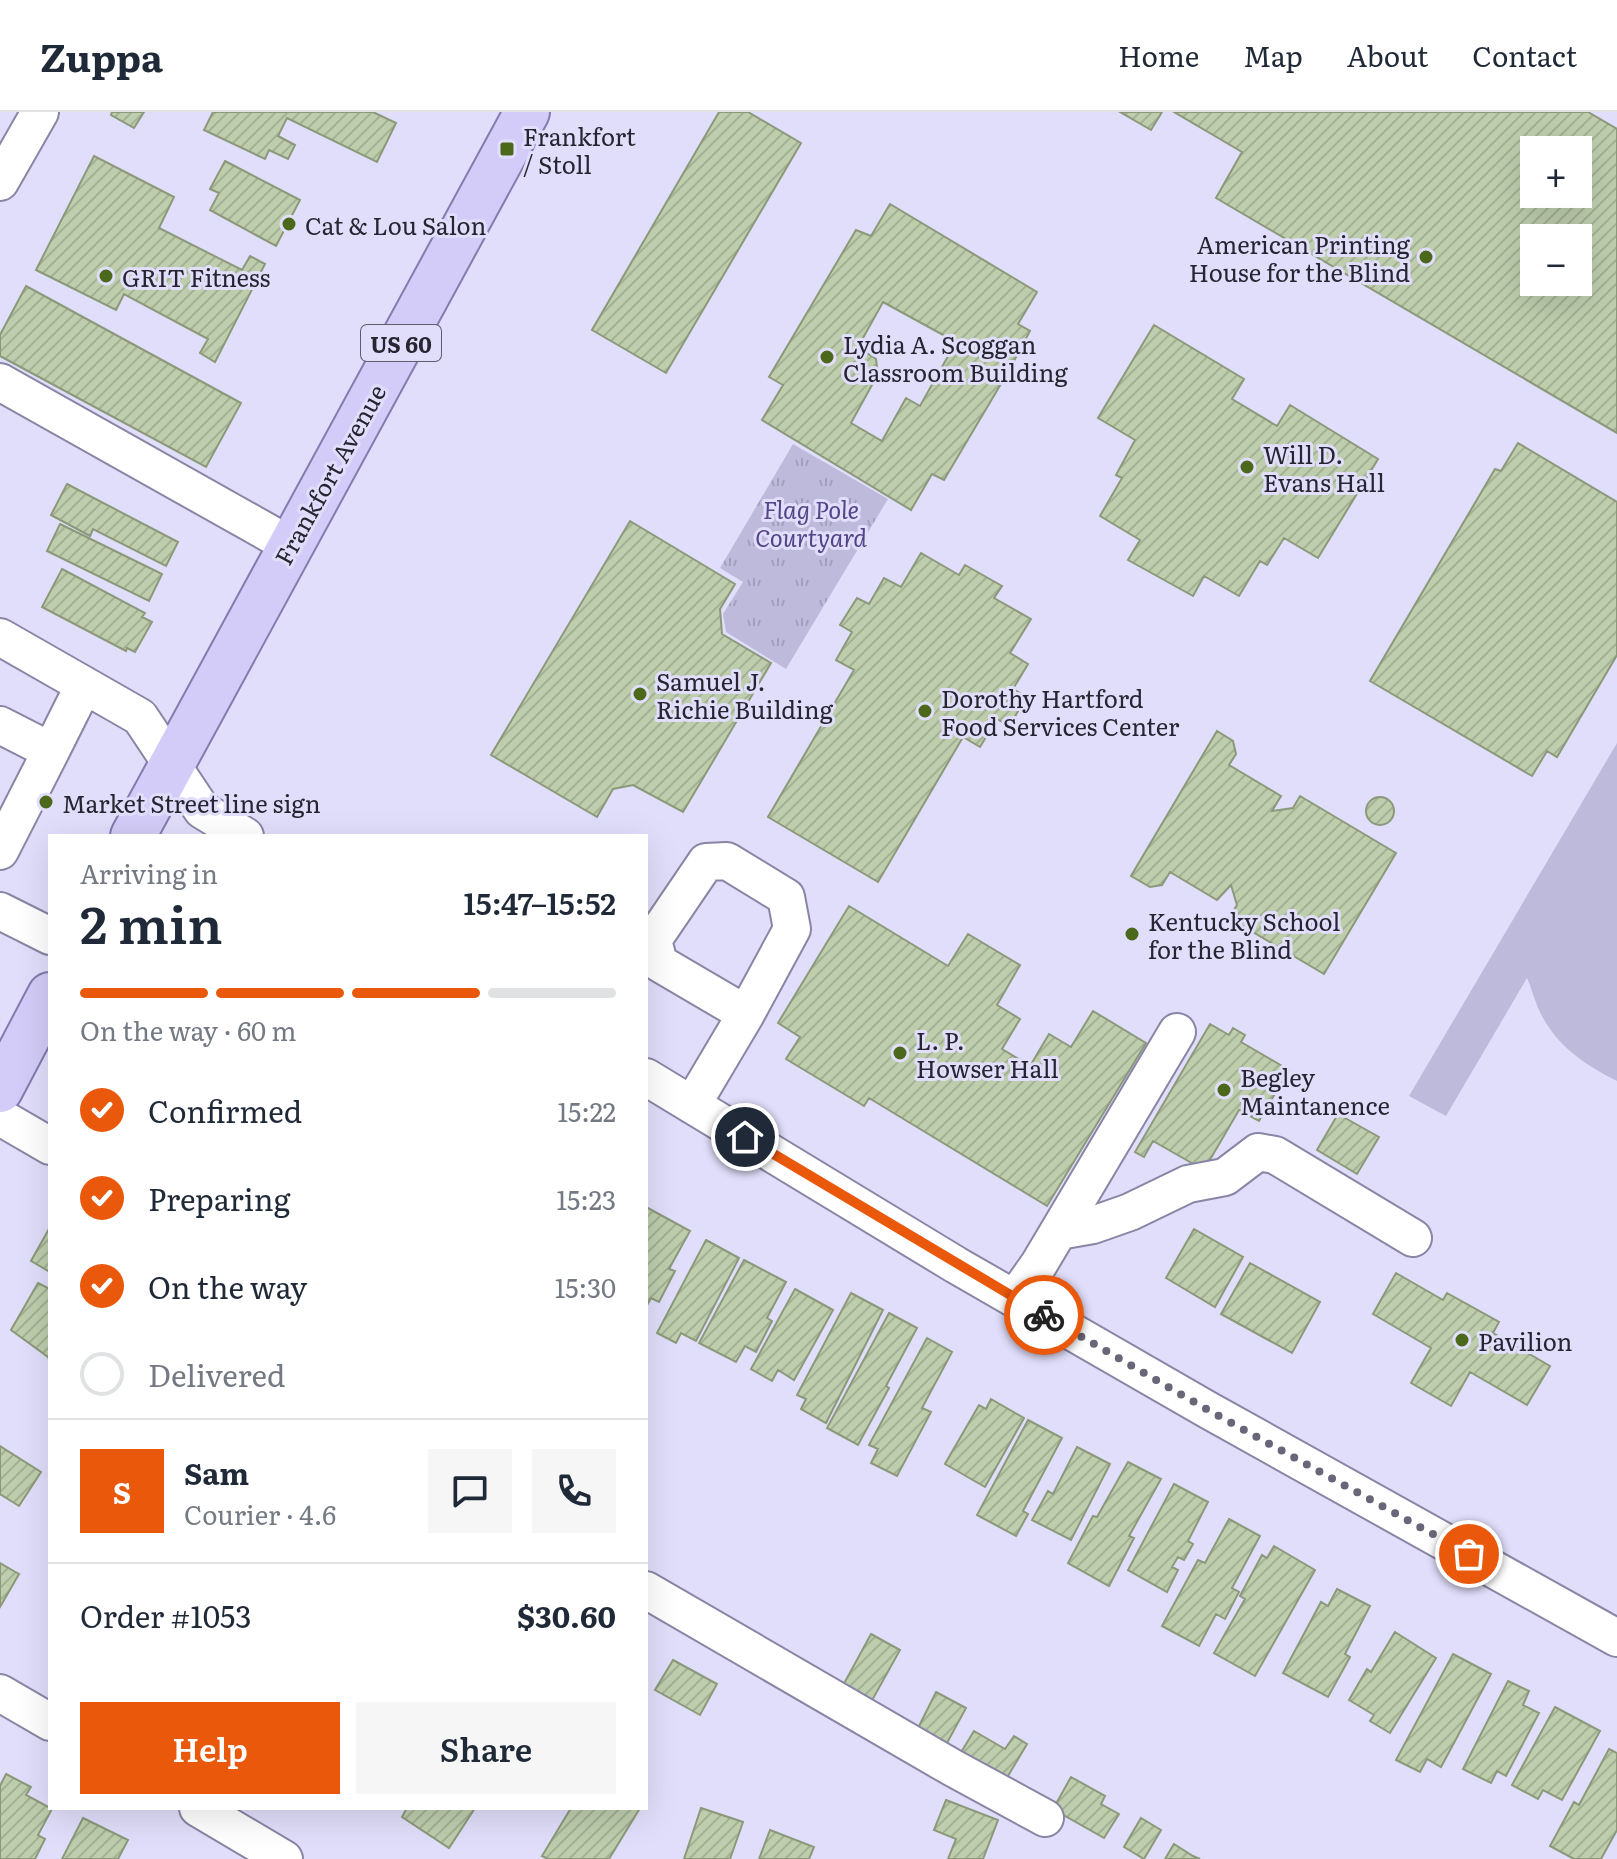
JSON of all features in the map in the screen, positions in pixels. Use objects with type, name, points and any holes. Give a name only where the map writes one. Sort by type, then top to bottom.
[{"type":"main road","name":"Frankfort Avenue","points":[[134,834],[527,112]]},
{"type":"main road","points":[[0,1090],[48,999]]},
{"type":"street","points":[[0,182],[40,112]]},
{"type":"street","points":[[0,382],[290,545]]},
{"type":"street","points":[[0,637],[140,717],[202,810],[242,834]]},
{"type":"street","points":[[0,851],[84,685]]},
{"type":"street","points":[[0,725],[51,751]]},
{"type":"street","points":[[0,911],[48,935]]},
{"type":"street","points":[[692,1105],[746,1014]]},
{"type":"street","points":[[1015,1298],[1059,1231],[1177,1032]]},
{"type":"street","points":[[648,1078],[1208,1410],[1617,1638]]},
{"type":"street","points":[[0,1117],[48,1145]]},
{"type":"street","points":[[1059,1231],[1093,1225],[1130,1212],[1188,1184],[1225,1177],[1258,1152],[1275,1155],[1413,1238]]},
{"type":"street","points":[[648,1591],[1045,1818]]},
{"type":"street","points":[[6,1708],[48,1721]]},
{"type":"street","points":[[201,1810],[284,1859]]},
{"type":"green space","name":"Flag Pole Courtyard","points":[[793,444],[888,499],[786,669],[726,632],[723,614],[743,582],[720,568]]},
{"type":"green space","points":[[1617,743],[1617,1081],[1581,1060],[1552,1032],[1538,1008],[1527,978],[1446,1116],[1409,1096]]},
{"type":"building","points":[[112,112],[144,112],[134,128],[111,115]]},
{"type":"building","points":[[213,112],[373,112],[396,123],[377,162],[287,118],[278,136],[295,145],[288,159],[269,150],[265,159],[204,130]]},
{"type":"building","points":[[719,112],[748,112],[801,143],[666,373],[592,330]]},
{"type":"building","points":[[1120,112],[1162,112],[1151,130]]},
{"type":"building","name":"American Printing House for the Blind","points":[[1174,112],[1588,112],[1617,129],[1617,433],[1216,198],[1242,152]]},
{"type":"building","points":[[94,156],[174,197],[159,228],[242,270],[250,256],[265,264],[215,362],[200,353],[208,339],[124,294],[116,310],[36,270]]},
{"type":"building","points":[[225,161],[300,200],[276,246],[210,210],[219,193],[210,189]]},
{"type":"building","name":"Lydia A. Scoggan Classroom Building","points":[[890,204],[1037,292],[1018,324],[1030,331],[1008,372],[944,480],[932,474],[911,510],[762,420],[783,385],[769,377],[856,230],[871,236]],"holes":[[[883,302],[956,342],[920,406],[906,398],[882,441],[851,423],[878,374],[876,359],[858,347]]]},
{"type":"building","points":[[26,286],[241,403],[206,467],[0,356],[0,335]]},
{"type":"building","name":"Will D. Evans Hall","points":[[1154,325],[1244,379],[1232,399],[1277,426],[1290,405],[1378,459],[1318,558],[1284,538],[1267,565],[1260,561],[1239,596],[1204,576],[1193,596],[1128,560],[1140,540],[1100,516],[1122,478],[1116,475],[1135,440],[1098,418]]},
{"type":"building","points":[[1518,443],[1617,502],[1617,655],[1557,757],[1547,751],[1532,776],[1370,681],[1495,469],[1501,471]]},
{"type":"building","points":[[67,484],[178,542],[166,566],[93,529],[90,536],[51,515]]},
{"type":"building","name":"Samuel J. Richie Building","points":[[630,521],[735,584],[720,609],[722,634],[771,663],[683,812],[633,785],[613,789],[597,817],[491,755]]},
{"type":"building","points":[[60,524],[162,574],[149,601],[47,551]]},
{"type":"building","name":"Dorothy Hartford Food Services Center","points":[[921,553],[959,575],[965,565],[1002,586],[994,598],[1031,619],[1010,653],[1028,664],[1013,689],[1027,697],[1009,726],[997,719],[980,747],[963,737],[878,882],[768,817],[854,670],[836,660],[852,632],[840,625],[857,598],[869,604],[884,578],[901,587]]},
{"type":"building","points":[[62,569],[145,613],[142,617],[152,622],[135,652],[127,648],[126,651],[42,607]]},
{"type":"building","points":[[1217,731],[1233,741],[1236,754],[1229,765],[1281,796],[1272,811],[1293,808],[1300,796],[1396,853],[1324,974],[1229,918],[1237,905],[1231,885],[1217,900],[1170,872],[1162,885],[1150,887],[1131,876]]},
{"type":"building","points":[[1380,797],[1390,801],[1394,811],[1390,821],[1380,825],[1370,821],[1366,811],[1370,801]]},
{"type":"building","name":"L. P. Howser Hall","points":[[849,906],[948,966],[968,934],[1020,965],[997,1005],[1020,1019],[1002,1049],[1030,1066],[1049,1034],[1071,1047],[1093,1011],[1146,1043],[1047,1206],[869,1098],[864,1106],[786,1059],[800,1037],[778,1023]]},
{"type":"building","name":"Begley Maintanence","points":[[1210,1024],[1229,1035],[1233,1028],[1245,1035],[1241,1042],[1289,1070],[1259,1121],[1239,1110],[1204,1170],[1153,1141],[1144,1157],[1135,1152]]},
{"type":"building","points":[[1338,1114],[1379,1137],[1357,1174],[1317,1150]]},
{"type":"building","points":[[648,1208],[690,1231],[669,1269],[675,1271],[659,1302],[651,1298],[648,1303]]},
{"type":"building","points":[[1194,1229],[1243,1257],[1215,1307],[1166,1278]]},
{"type":"building","points":[[48,1231],[48,1271],[31,1261]]},
{"type":"building","points":[[706,1240],[739,1258],[696,1341],[681,1333],[676,1343],[657,1333]]},
{"type":"building","points":[[744,1260],[786,1282],[767,1318],[772,1321],[756,1352],[745,1346],[736,1362],[699,1343]]},
{"type":"building","points":[[1250,1263],[1320,1302],[1292,1353],[1221,1314]]},
{"type":"building","name":"Pavilion","points":[[1396,1273],[1443,1300],[1447,1293],[1499,1322],[1493,1333],[1550,1366],[1527,1405],[1470,1372],[1451,1406],[1411,1383],[1431,1348],[1373,1314]]},
{"type":"building","points":[[38,1283],[48,1288],[48,1357],[11,1330]]},
{"type":"building","points":[[795,1289],[833,1310],[794,1380],[778,1370],[772,1381],[751,1369]]},
{"type":"building","points":[[851,1293],[883,1310],[826,1423],[801,1409],[806,1399],[797,1395]]},
{"type":"building","points":[[889,1313],[917,1328],[858,1445],[827,1428]]},
{"type":"building","points":[[927,1338],[952,1352],[922,1408],[931,1412],[897,1476],[871,1463],[878,1449],[869,1445]]},
{"type":"building","points":[[991,1399],[1024,1418],[985,1487],[945,1464],[979,1405],[986,1409]]},
{"type":"building","points":[[1028,1420],[1062,1438],[1023,1511],[1028,1514],[1016,1536],[977,1515]]},
{"type":"building","points":[[0,1446],[41,1472],[19,1506],[0,1494]]},
{"type":"building","points":[[1077,1447],[1110,1464],[1071,1540],[1032,1520],[1048,1491],[1053,1494]]},
{"type":"building","points":[[1128,1462],[1161,1479],[1129,1536],[1134,1538],[1109,1586],[1068,1563],[1093,1516],[1097,1517]]},
{"type":"building","points":[[1174,1484],[1208,1502],[1188,1541],[1193,1544],[1184,1560],[1178,1557],[1172,1567],[1178,1570],[1167,1592],[1128,1570]]},
{"type":"building","points":[[1229,1519],[1260,1536],[1232,1588],[1239,1592],[1225,1619],[1216,1614],[1199,1646],[1162,1626],[1198,1560],[1205,1563]]},
{"type":"building","points":[[1274,1546],[1315,1570],[1255,1676],[1214,1653],[1245,1599],[1240,1596],[1262,1555],[1267,1558]]},
{"type":"building","points":[[0,1563],[19,1574],[0,1607]]},
{"type":"building","points":[[1337,1589],[1370,1606],[1345,1654],[1350,1657],[1328,1697],[1283,1673],[1321,1602],[1328,1606]]},
{"type":"building","points":[[1395,1632],[1436,1658],[1390,1733],[1370,1721],[1374,1715],[1349,1700],[1367,1669],[1371,1672]]},
{"type":"building","points":[[871,1634],[900,1650],[870,1704],[841,1689]]},
{"type":"building","points":[[1453,1654],[1491,1674],[1441,1767],[1427,1759],[1420,1772],[1396,1760]]},
{"type":"building","points":[[673,1660],[717,1684],[700,1715],[655,1690]]},
{"type":"building","points":[[1508,1681],[1529,1691],[1523,1705],[1539,1713],[1506,1776],[1497,1771],[1491,1783],[1463,1769]]},
{"type":"building","points":[[936,1692],[966,1708],[947,1743],[918,1728]]},
{"type":"building","points":[[1555,1707],[1600,1731],[1562,1800],[1543,1790],[1538,1799],[1512,1785]]},
{"type":"building","points":[[974,1731],[1005,1749],[1014,1736],[1027,1744],[1005,1781],[960,1754]]},
{"type":"building","points":[[1609,1749],[1617,1753],[1617,1830],[1601,1859],[1574,1859],[1550,1846],[1574,1802],[1579,1805]]},
{"type":"building","points":[[6,1774],[31,1787],[26,1795],[51,1810],[38,1835],[45,1839],[35,1859],[0,1859],[0,1786]]},
{"type":"building","points":[[1071,1777],[1105,1796],[1101,1804],[1119,1814],[1104,1838],[1053,1809]]},
{"type":"building","points":[[946,1800],[998,1820],[983,1859],[948,1859],[956,1839],[934,1830]]},
{"type":"building","points":[[701,1808],[743,1822],[730,1859],[684,1859]]},
{"type":"building","points":[[406,1810],[474,1810],[449,1848],[402,1817]]},
{"type":"building","points":[[570,1810],[639,1810],[609,1859],[548,1859],[542,1856]]},
{"type":"building","points":[[83,1818],[128,1840],[118,1859],[62,1859]]},
{"type":"building","points":[[1141,1818],[1161,1830],[1144,1859],[1124,1847]]},
{"type":"building","points":[[770,1830],[814,1847],[809,1859],[759,1859]]},
{"type":"building","points":[[1174,1844],[1193,1856],[1200,1859],[1165,1859]]},
{"type":"way so far","points":[[1044,1315],[1208,1410],[1469,1554]]},
{"type":"place","name":"Frankfort / Stoll","points":[[507,149]]},
{"type":"place","name":"Cat & Lou Salon","points":[[289,224]]},
{"type":"place","name":"American Printing House for the Blind","points":[[1426,257]]},
{"type":"place","name":"GRIT Fitness","points":[[106,276]]},
{"type":"place","name":"Lydia A. Scoggan Classroom Building","points":[[827,357]]},
{"type":"place","name":"Will D. Evans Hall","points":[[1247,467]]},
{"type":"place","name":"Samuel J. Richie Building","points":[[640,694]]},
{"type":"place","name":"Dorothy Hartford Food Services Center","points":[[925,711]]},
{"type":"place","name":"Market Street line sign","points":[[46,802]]},
{"type":"place","name":"Kentucky School for the Blind","points":[[1132,934]]},
{"type":"place","name":"L. P. Howser Hall","points":[[900,1053]]},
{"type":"place","name":"Begley Maintanence","points":[[1224,1090]]},
{"type":"place","name":"Pavilion","points":[[1462,1340]]},
{"type":"route","points":[[745,1137],[1044,1315]]}]
